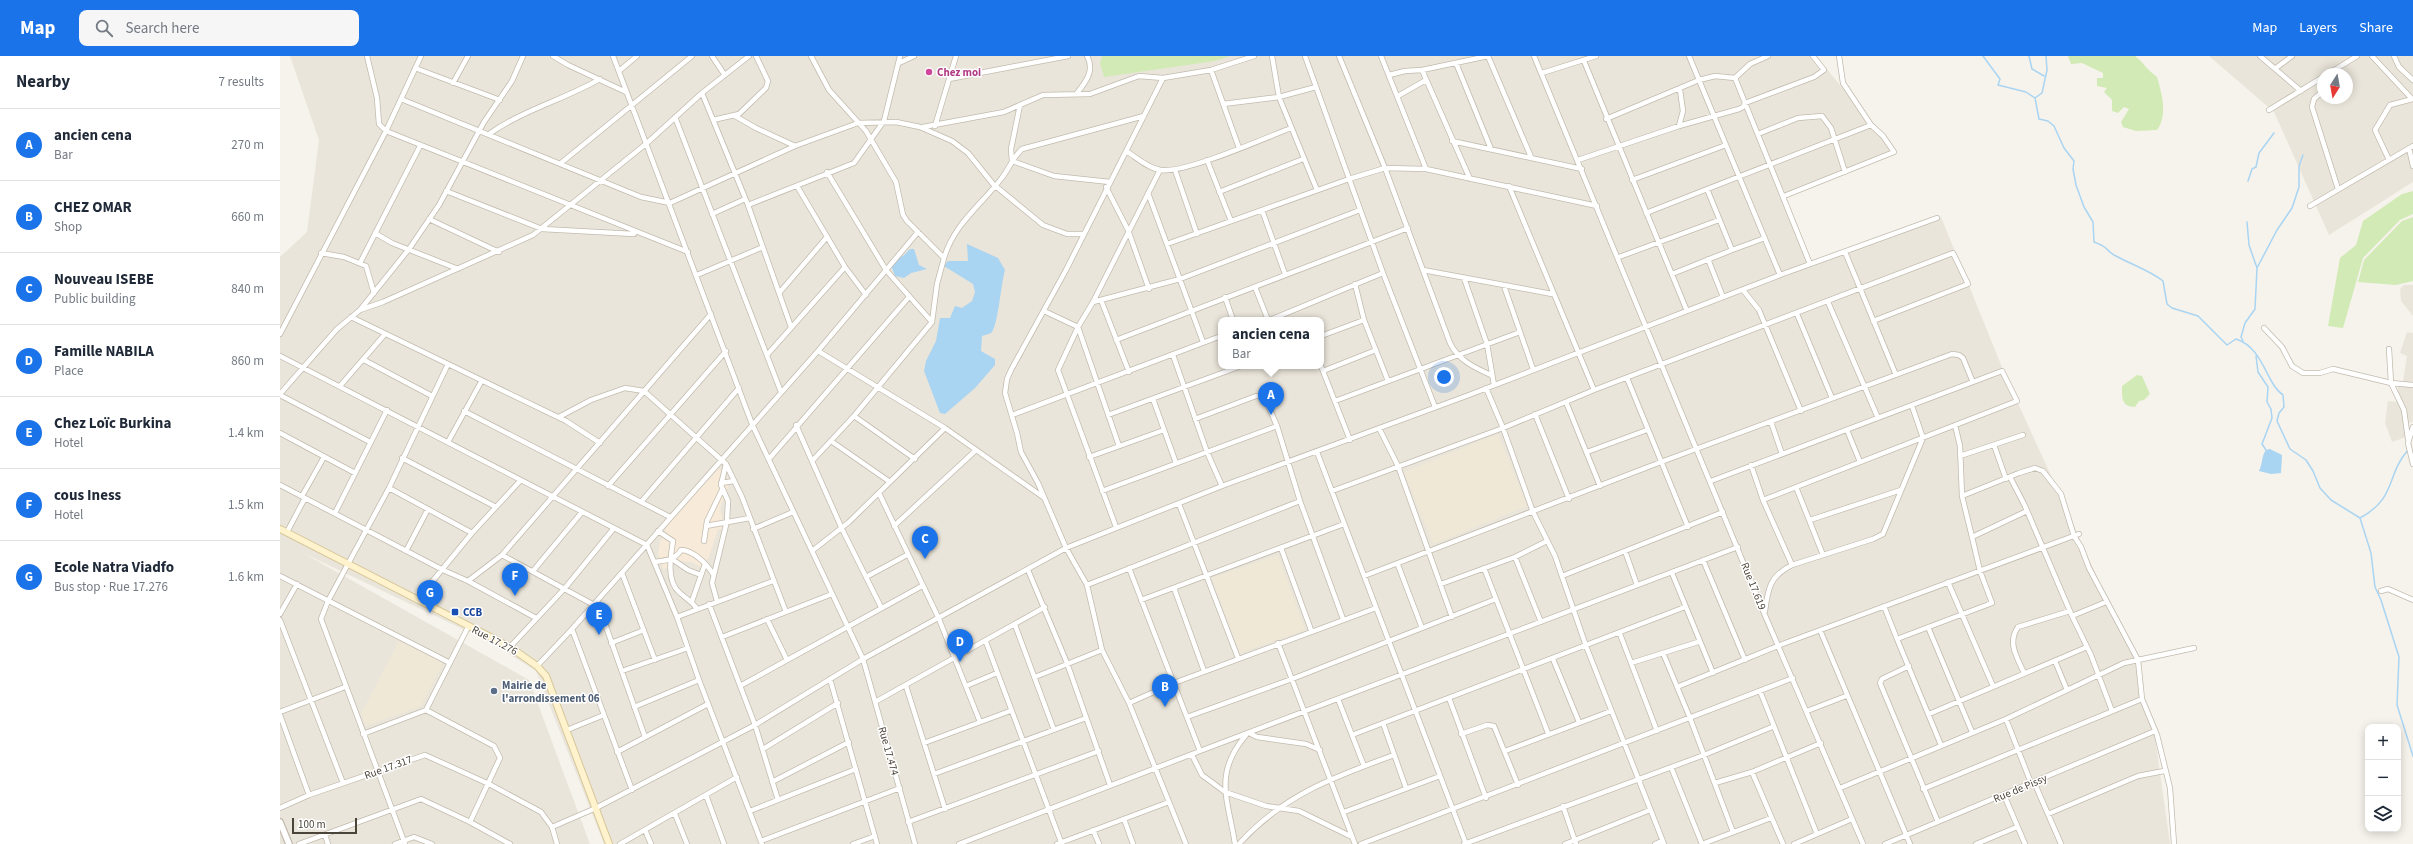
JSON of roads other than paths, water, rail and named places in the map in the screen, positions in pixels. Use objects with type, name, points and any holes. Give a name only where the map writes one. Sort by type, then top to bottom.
[{"type":"main road","name":"Rue 17.276","points":[[280,529],[417,600],[469,625],[510,647],[537,666],[546,676],[609,844]]},
{"type":"street","points":[[367,56],[377,98],[379,124],[386,131],[420,146],[570,204],[638,234],[688,252]]},
{"type":"street","points":[[280,334],[320,254],[386,131],[421,56]]},
{"type":"street","points":[[453,82],[468,56]]},
{"type":"street","points":[[370,442],[280,394],[351,317],[360,310],[408,249],[446,191],[480,130],[500,100],[523,56]]},
{"type":"street","points":[[553,56],[568,66],[600,79],[626,92]]},
{"type":"street","name":"Rue 17.474","points":[[613,56],[631,105],[648,143],[752,424],[863,659],[915,844]]},
{"type":"street","points":[[619,71],[638,56]]},
{"type":"street","points":[[561,163],[692,56]]},
{"type":"street","points":[[712,56],[724,74]]},
{"type":"street","points":[[360,310],[378,304],[523,242],[542,229],[570,204],[648,143],[724,74],[749,56]]},
{"type":"street","points":[[713,120],[735,116],[768,84],[756,56]]},
{"type":"street","points":[[811,56],[829,90],[858,122],[871,140],[896,182],[903,215],[944,258]]},
{"type":"street","points":[[748,205],[828,172],[854,163],[884,122],[900,56]]},
{"type":"street","points":[[899,63],[914,56]]},
{"type":"street","points":[[935,126],[956,56]]},
{"type":"street","points":[[949,79],[1068,56]]},
{"type":"street","points":[[1077,93],[1088,79],[1091,64],[1087,56]]},
{"type":"street","points":[[401,99],[648,199],[670,203],[795,146],[858,122],[884,122],[920,127],[935,126],[1004,112],[1043,95],[1077,93],[1090,94],[1139,76],[1164,78],[1211,70],[1251,56]]},
{"type":"street","points":[[1272,56],[1279,97],[1303,159],[1317,190]]},
{"type":"street","points":[[1305,56],[1383,273],[1435,407]]},
{"type":"street","points":[[1340,56],[1408,228],[1450,343],[1458,354],[1473,367],[1491,375]]},
{"type":"street","points":[[1381,56],[1426,169]]},
{"type":"street","points":[[1389,75],[1405,71],[1422,70],[1488,56],[1531,157]]},
{"type":"street","name":"Rue 17.619","points":[[1534,56],[1619,257],[1764,613],[1780,645],[1863,844]]},
{"type":"street","points":[[1542,73],[1596,56]]},
{"type":"street","points":[[1689,56],[1780,275]]},
{"type":"street","points":[[1606,119],[1680,90],[1699,80],[1715,76],[1735,78],[1750,64],[1768,56]]},
{"type":"street","points":[[1578,160],[1619,148],[1679,126],[1742,108],[1745,103],[1814,77],[1824,70],[1812,56]]},
{"type":"street","points":[[1784,196],[1894,152],[1883,136],[1870,125],[1843,82],[1840,56]]},
{"type":"street","points":[[2260,56],[2276,68],[2301,91]]},
{"type":"street","points":[[2276,68],[2292,56]]},
{"type":"street","points":[[2337,68],[2357,56]]},
{"type":"street","points":[[2372,56],[2413,99],[2390,105],[2375,130],[2389,160]]},
{"type":"street","points":[[2394,56],[2399,67],[2413,80]]},
{"type":"street","points":[[1584,61],[1606,119],[1672,274],[1686,311]]},
{"type":"street","points":[[1456,63],[1491,149]]},
{"type":"street","points":[[415,68],[500,100]]},
{"type":"street","points":[[1211,70],[1239,148]]},
{"type":"street","points":[[1422,70],[1470,179]]},
{"type":"street","points":[[1164,78],[1106,187],[1044,312],[1007,379],[1005,393],[1012,415],[1020,452],[1043,497],[1066,548],[1087,584],[1102,650],[1129,703],[1186,844]]},
{"type":"street","points":[[1735,78],[1784,196],[1810,264]]},
{"type":"street","points":[[489,134],[514,117],[565,98],[600,79]]},
{"type":"street","points":[[1398,96],[1426,80]]},
{"type":"street","points":[[2269,110],[2317,81]]},
{"type":"street","points":[[1223,104],[1279,97],[1316,87]]},
{"type":"street","points":[[1679,126],[1682,111],[1680,90]]},
{"type":"street","points":[[702,93],[748,205],[780,292],[791,327]]},
{"type":"street","points":[[2317,96],[2314,99],[2312,107],[2338,189]]},
{"type":"street","points":[[1012,162],[1011,150],[1020,105]]},
{"type":"street","points":[[1758,134],[1798,118],[1819,115],[1828,122],[1845,172]]},
{"type":"street","points":[[735,116],[756,128],[795,146]]},
{"type":"street","points":[[813,460],[854,416],[932,322],[937,284],[944,258],[954,233],[995,186],[1018,152],[1026,146],[1144,116]]},
{"type":"street","points":[[675,117],[704,188],[730,262],[781,392]]},
{"type":"street","points":[[1646,213],[1870,125]]},
{"type":"street","points":[[920,127],[952,141],[968,153],[995,186],[1043,225],[1067,234],[1084,234]]},
{"type":"street","points":[[1126,151],[1160,170],[1176,170],[1207,160],[1291,128]]},
{"type":"street","points":[[1452,141],[1582,169]]},
{"type":"street","points":[[1632,180],[1726,145]]},
{"type":"street","points":[[360,263],[420,146]]},
{"type":"street","points":[[2310,206],[2411,147],[2413,166]]},
{"type":"street","points":[[1219,192],[1303,159]]},
{"type":"street","points":[[1207,160],[1231,221]]},
{"type":"street","points":[[1012,162],[1054,176],[1110,182]]},
{"type":"street","points":[[1167,244],[1349,178],[1385,168],[1426,169],[1597,206]]},
{"type":"street","points":[[1116,527],[1058,370],[1078,327],[1093,302],[1128,230],[1160,170]]},
{"type":"street","points":[[1176,170],[1197,234]]},
{"type":"street","points":[[828,172],[886,270],[932,322]]},
{"type":"street","points":[[797,186],[845,267],[866,295]]},
{"type":"street","points":[[1509,186],[1552,294],[1594,390]]},
{"type":"street","points":[[1106,187],[1128,230],[1148,289]]},
{"type":"street","points":[[1707,190],[1732,250]]},
{"type":"street","points":[[446,191],[542,229],[638,234]]},
{"type":"street","points":[[1148,193],[1203,342]]},
{"type":"street","points":[[712,214],[745,199]]},
{"type":"street","points":[[1262,210],[1285,274]]},
{"type":"street","points":[[1093,302],[1148,289],[1180,279],[1360,210]]},
{"type":"street","points":[[557,844],[552,827],[596,808],[632,790],[755,725],[863,659],[939,619],[1066,548],[1222,486],[1350,440],[1780,275],[1937,218]]},
{"type":"street","points":[[429,219],[499,252]]},
{"type":"street","points":[[1619,257],[1658,241],[1719,220]]},
{"type":"street","points":[[1116,340],[1408,228]]},
{"type":"street","points":[[537,666],[594,605],[722,458],[818,351],[918,232]]},
{"type":"street","points":[[375,233],[380,238],[458,269]]},
{"type":"street","points":[[780,292],[827,237]]},
{"type":"street","points":[[1672,274],[1765,238]]},
{"type":"street","points":[[697,275],[763,248]]},
{"type":"street","points":[[1845,252],[1896,375]]},
{"type":"street","points":[[1332,491],[1503,428],[1594,390],[1797,314],[1954,252],[1968,284],[1873,321]]},
{"type":"street","points":[[320,254],[360,263],[368,269],[370,283],[374,293]]},
{"type":"street","points":[[1708,259],[1723,297]]},
{"type":"street","points":[[767,355],[845,267]]},
{"type":"street","points":[[1423,270],[1552,294]]},
{"type":"street","points":[[1276,317],[1383,273]]},
{"type":"street","points":[[1464,278],[1487,344],[1491,375],[1494,385]]},
{"type":"street","points":[[1355,284],[1364,320],[1388,381]]},
{"type":"street","points":[[1504,286],[1533,369]]},
{"type":"street","points":[[1255,287],[1268,317]]},
{"type":"street","points":[[1743,290],[1758,309],[1766,325],[1801,411]]},
{"type":"street","points":[[769,459],[796,425],[847,370],[909,297]]},
{"type":"street","points":[[1225,298],[1232,317]]},
{"type":"street","points":[[1101,300],[1129,372]]},
{"type":"street","points":[[1828,302],[1878,418]]},
{"type":"street","points":[[1044,312],[1078,327],[1119,446]]},
{"type":"street","points":[[468,581],[502,555],[711,314]]},
{"type":"street","points":[[1797,314],[1832,398]]},
{"type":"street","points":[[351,317],[448,364],[480,382],[559,417],[600,443]]},
{"type":"street","points":[[1324,335],[1364,320]]},
{"type":"street","points":[[2264,328],[2282,347],[2292,366],[2304,373],[2320,373],[2333,369],[2392,383],[2413,385]]},
{"type":"street","points":[[1335,401],[1520,332]]},
{"type":"street","points":[[340,386],[385,334]]},
{"type":"street","points":[[1012,415],[1066,393],[1129,372],[1218,337]]},
{"type":"street","points":[[1324,367],[1376,350]]},
{"type":"street","points":[[2389,350],[2392,383],[2404,410],[2413,464]]},
{"type":"street","points":[[608,486],[726,351]]},
{"type":"street","points":[[818,351],[944,428],[1043,497]]},
{"type":"street","points":[[1364,576],[1398,565],[1429,551],[1569,499],[1661,462],[1801,411],[1864,386],[1956,354],[1963,358],[1972,380]]},
{"type":"street","points":[[1173,355],[1207,452],[1222,486]]},
{"type":"street","points":[[280,356],[387,410],[551,497],[647,545],[677,617],[698,680],[762,843],[900,788]]},
{"type":"street","points":[[364,360],[432,396]]},
{"type":"street","points":[[404,842],[321,621],[328,601],[389,488],[448,364]]},
{"type":"street","points":[[1108,415],[1233,369]]},
{"type":"street","points":[[1322,369],[1350,440]]},
{"type":"street","points":[[1711,481],[1912,406],[1972,380],[2002,371],[2017,401],[1763,500]]},
{"type":"street","points":[[1626,378],[1688,527]]},
{"type":"street","points":[[448,442],[480,382]]},
{"type":"street","points":[[559,417],[591,400],[625,388],[644,391],[670,415],[722,458],[750,518],[786,612]]},
{"type":"street","points":[[641,502],[696,436],[739,388]]},
{"type":"street","points":[[1486,388],[1503,428],[1534,512],[1562,576],[1572,610],[1663,843],[1655,844]]},
{"type":"street","points":[[1196,419],[1263,395],[1277,426],[1287,463],[1343,619]]},
{"type":"street","points":[[1153,399],[1176,463]]},
{"type":"street","points":[[1566,402],[1600,486]]},
{"type":"street","points":[[1764,613],[1767,598],[1775,576],[1792,565],[1883,534],[1923,438],[1912,406]]},
{"type":"street","points":[[334,513],[387,410]]},
{"type":"street","points":[[464,412],[670,517]]},
{"type":"street","points":[[1535,414],[1569,499]]},
{"type":"street","points":[[854,416],[915,459]]},
{"type":"street","points":[[1771,422],[1782,454]]},
{"type":"street","points":[[796,425],[813,460],[842,529],[881,607]]},
{"type":"street","points":[[1897,639],[1992,604],[1980,571],[1962,496],[1960,456],[1955,425]]},
{"type":"street","points":[[1102,491],[1277,426]]},
{"type":"street","points":[[812,552],[842,529],[915,459],[944,428]]},
{"type":"street","points":[[1379,428],[1398,466],[1452,616]]},
{"type":"street","points":[[2408,439],[2413,428]]},
{"type":"street","points":[[1089,457],[1164,430]]},
{"type":"street","points":[[1587,452],[1647,430]]},
{"type":"street","points":[[1847,430],[1860,462]]},
{"type":"street","points":[[280,433],[354,473]]},
{"type":"street","points":[[1960,456],[2023,435]]},
{"type":"street","points":[[831,441],[890,482]]},
{"type":"street","points":[[1994,445],[2008,478],[2027,511],[2072,616],[2087,647],[2112,710]]},
{"type":"street","points":[[894,526],[975,451]]},
{"type":"street","points":[[1317,452],[1454,810],[1465,844],[1638,778],[1704,755],[1772,727]]},
{"type":"street","points":[[286,532],[324,457]]},
{"type":"street","points":[[402,458],[496,507]]},
{"type":"street","points":[[717,601],[712,583],[726,522],[728,500],[722,490],[721,483],[726,464]]},
{"type":"street","points":[[1751,465],[1763,500],[1792,565]]},
{"type":"street","points":[[1962,496],[2029,470],[2044,471],[2061,494],[2074,536],[2106,602],[2138,660],[2142,699],[2155,732],[2164,771],[2170,788],[2174,844]]},
{"type":"street","points":[[417,600],[472,533],[520,481]]},
{"type":"street","points":[[721,483],[734,481]]},
{"type":"street","points":[[280,485],[443,570],[468,581],[536,618]]},
{"type":"street","points":[[1796,487],[1823,555]]},
{"type":"street","points":[[389,488],[472,533]]},
{"type":"street","points":[[704,541],[706,526],[722,490]]},
{"type":"street","points":[[1810,520],[1901,490]]},
{"type":"street","points":[[879,493],[907,555],[939,619],[980,722]]},
{"type":"street","points":[[1087,584],[1300,501]]},
{"type":"street","points":[[1179,504],[1238,658]]},
{"type":"street","points":[[406,550],[428,509]]},
{"type":"street","points":[[1972,537],[2027,511]]},
{"type":"street","points":[[533,571],[582,512]]},
{"type":"street","points":[[753,529],[794,512]]},
{"type":"street","points":[[1562,576],[1723,512]]},
{"type":"street","points":[[706,526],[750,518]]},
{"type":"street","points":[[1141,600],[1344,524]]},
{"type":"street","points":[[510,647],[565,588],[614,528]]},
{"type":"street","points":[[658,531],[673,541],[673,585],[678,592],[692,601],[697,609]]},
{"type":"street","points":[[1677,687],[1780,645],[2080,534]]},
{"type":"street","points":[[1441,584],[1515,557],[1547,541]]},
{"type":"street","points":[[960,844],[1049,808],[1110,785],[1157,770],[1200,751],[1672,573],[1738,546]]},
{"type":"street","points":[[1281,548],[1311,630]]},
{"type":"street","points":[[654,562],[672,559],[680,550],[685,550],[705,564],[713,574]]},
{"type":"street","points":[[1625,551],[1637,585]]},
{"type":"street","points":[[502,555],[594,605]]},
{"type":"street","points":[[866,577],[907,555]]},
{"type":"street","points":[[1515,557],[1541,622]]},
{"type":"street","points":[[672,559],[688,570],[701,575]]},
{"type":"street","points":[[1703,560],[1745,660]]},
{"type":"street","points":[[692,601],[705,564]]},
{"type":"street","points":[[1398,565],[1422,628]]},
{"type":"street","points":[[1129,568],[1200,751]]},
{"type":"street","points":[[1484,568],[1548,733]]},
{"type":"street","points":[[1028,570],[1045,607],[1067,663],[1110,785]]},
{"type":"street","points":[[622,573],[655,660]]},
{"type":"street","points":[[1672,573],[1698,642],[1713,673]]},
{"type":"street","points":[[280,576],[450,663]]},
{"type":"street","points":[[677,617],[773,581]]},
{"type":"street","points":[[1948,582],[1960,615],[1993,686]]},
{"type":"street","points":[[280,614],[297,584]]},
{"type":"street","points":[[740,686],[881,607],[922,586]]},
{"type":"street","points":[[1174,588],[1204,671]]},
{"type":"street","points":[[2381,591],[2388,590],[2413,600]]},
{"type":"street","points":[[722,637],[832,594]]},
{"type":"street","points":[[1187,717],[1292,679],[1496,599]]},
{"type":"street","points":[[597,600],[645,737]]},
{"type":"street","points":[[2072,616],[2106,602]]},
{"type":"street","points":[[709,604],[755,725],[778,800]]},
{"type":"street","points":[[1884,606],[1942,745]]},
{"type":"street","points":[[875,702],[956,659],[1045,607]]},
{"type":"street","points":[[1352,735],[1523,669],[1620,634],[1685,607]]},
{"type":"street","points":[[1129,703],[1204,671],[1278,644],[1311,630],[1376,608]]},
{"type":"street","points":[[2024,673],[2012,644],[2018,628],[2070,611]]},
{"type":"street","points":[[280,620],[343,783]]},
{"type":"street","points":[[767,620],[787,660]]},
{"type":"street","points":[[363,734],[426,710],[469,625]]},
{"type":"street","points":[[1015,625],[1054,730]]},
{"type":"street","points":[[1928,627],[1972,732]]},
{"type":"street","points":[[572,629],[632,790]]},
{"type":"street","points":[[612,643],[644,630]]},
{"type":"street","points":[[1820,630],[1846,696],[1910,844]]},
{"type":"street","points":[[1620,634],[1657,731]]},
{"type":"street","points":[[986,642],[1010,711],[1037,774],[1059,843],[1169,802]]},
{"type":"street","points":[[1631,663],[1698,642]]},
{"type":"street","points":[[1278,644],[1306,712],[1355,844]]},
{"type":"street","points":[[1929,714],[2087,647]]},
{"type":"street","points":[[622,671],[688,648]]},
{"type":"street","points":[[1840,788],[2006,718],[2099,676],[2110,669],[2138,660],[2194,648]]},
{"type":"street","points":[[1035,677],[1102,650]]},
{"type":"street","points":[[1663,652],[1715,783],[1732,832]]},
{"type":"street","points":[[1553,659],[1579,722]]},
{"type":"street","points":[[2055,660],[2067,690]]},
{"type":"street","points":[[1909,666],[1882,678],[1880,684],[1938,822]]},
{"type":"street","points":[[966,686],[996,673]]},
{"type":"street","points":[[1361,844],[1486,798],[1793,678]]},
{"type":"street","points":[[830,679],[877,844]]},
{"type":"street","points":[[634,707],[698,680]]},
{"type":"street","points":[[906,686],[945,809]]},
{"type":"street","points":[[309,795],[280,713],[345,687]]},
{"type":"street","points":[[1760,691],[1772,727],[1817,834]]},
{"type":"street","points":[[1807,711],[1846,696]]},
{"type":"street","points":[[1449,698],[1461,734],[1486,798]]},
{"type":"street","points":[[1338,699],[1364,766]]},
{"type":"street","points":[[1923,789],[2018,751],[2112,710],[2142,699]]},
{"type":"street","points":[[763,749],[838,703]]},
{"type":"street","points":[[617,752],[708,704]]},
{"type":"street","points":[[426,710],[498,750],[500,758],[470,822]]},
{"type":"street","points":[[924,743],[1010,711]]},
{"type":"street","points":[[1505,751],[1548,733],[1611,711]]},
{"type":"street","points":[[567,730],[604,715]]},
{"type":"street","points":[[934,774],[1086,718]]},
{"type":"street","points":[[2006,718],[2018,751],[2061,844]]},
{"type":"street","points":[[1383,724],[1406,788]]},
{"type":"street","points":[[1461,734],[1492,725],[1496,729],[1518,785]]},
{"type":"street","name":"Rue de Pissy","points":[[1885,844],[2155,732]]},
{"type":"street","points":[[1248,734],[1257,737],[1306,744],[1320,750]]},
{"type":"street","points":[[1235,844],[1225,792],[1224,777],[1231,753],[1248,734]]},
{"type":"street","points":[[772,782],[849,742]]},
{"type":"street","points":[[1715,783],[1752,772],[1821,743]]},
{"type":"street","points":[[908,822],[1099,751]]},
{"type":"street","name":"Rue 17.317","points":[[280,808],[309,795],[425,754],[489,784],[541,812],[552,827]]},
{"type":"street","points":[[1192,755],[1202,775],[1225,792],[1247,801],[1277,808],[1299,811],[1352,837]]},
{"type":"street","points":[[1239,844],[1277,808],[1331,780],[1394,755]]},
{"type":"street","points":[[1671,767],[1702,844],[1771,818]]},
{"type":"street","points":[[750,811],[856,769]]},
{"type":"street","points":[[2048,814],[2138,776],[2164,771]]},
{"type":"street","points":[[1752,772],[1783,844]]},
{"type":"street","points":[[1344,812],[1440,776]]},
{"type":"street","points":[[620,844],[675,814],[737,777]]},
{"type":"street","points":[[706,795],[724,844]]},
{"type":"street","points":[[2004,795],[2025,844]]},
{"type":"street","points":[[299,844],[421,799],[470,822],[510,844]]},
{"type":"street","points":[[1563,806],[1575,842]]},
{"type":"street","points":[[1565,844],[1575,842],[1650,810]]},
{"type":"street","points":[[675,814],[687,844]]},
{"type":"street","points":[[1124,819],[1133,844]]},
{"type":"street","points":[[1794,844],[1852,819]]},
{"type":"street","points":[[280,822],[288,844]]},
{"type":"street","points":[[1976,844],[2017,827]]},
{"type":"street","points":[[646,830],[651,844]]},
{"type":"street","points":[[1093,830],[1098,844]]},
{"type":"street","points":[[325,835],[328,844]]},
{"type":"street","points":[[853,844],[875,836]]},
{"type":"street","points":[[395,844],[418,837],[432,844]]},
{"type":"water","points":[[967,244],[998,258],[1005,270],[996,322],[991,333],[982,336],[981,351],[995,359],[995,365],[975,388],[945,414],[940,413],[924,371],[926,361],[936,341],[940,318],[950,318],[955,306],[962,308],[972,301],[975,292],[973,284],[944,266],[948,261],[968,261]]},
{"type":"water","points":[[910,249],[914,249],[919,265],[927,269],[911,273],[904,278],[895,276],[891,265],[896,258],[903,256]]},
{"type":"water","points":[[2270,449],[2282,455],[2281,473],[2271,474],[2259,471],[2264,453],[2266,450]]},
{"type":"waterway","points":[[1983,56],[2000,79],[1998,85],[2026,92],[2035,98],[2039,119],[2048,121],[2054,126],[2064,148],[2074,161],[2073,169],[2076,185],[2084,207],[2093,222],[2094,242],[2104,247],[2114,255],[2146,270],[2163,281],[2167,304],[2172,308],[2198,316],[2227,345],[2236,339],[2253,350],[2259,358],[2272,383],[2283,395],[2284,407],[2279,413],[2277,421],[2290,449],[2306,460],[2313,471],[2320,488],[2331,500],[2360,518],[2371,553],[2375,587],[2381,600],[2399,657],[2397,705],[2413,756]]},
{"type":"waterway","points":[[2029,56],[2032,69],[2044,76]]},
{"type":"waterway","points":[[2035,98],[2042,93],[2047,70],[2046,56]]},
{"type":"waterway","points":[[2248,181],[2252,169],[2256,167],[2259,153],[2274,133]]},
{"type":"waterway","points":[[2257,268],[2277,230],[2292,208],[2299,187],[2299,166],[2303,155]]},
{"type":"waterway","points":[[2243,341],[2241,337],[2245,323],[2255,309],[2257,268],[2249,245],[2247,222]]},
{"type":"waterway","points":[[2256,356],[2258,372],[2268,387],[2267,402],[2271,409],[2272,418],[2262,444],[2266,450]]},
{"type":"waterway","points":[[2360,518],[2372,510],[2386,494],[2396,468],[2408,450]]},
{"type":"place","name":"Chez moi","points":[[929,72]]},
{"type":"place","name":"ancien cena","points":[[1271,415]]},
{"type":"place","name":"Nouveau ISEBE","points":[[925,559]]},
{"type":"place","name":"cous Iness","points":[[515,596]]},
{"type":"place","name":"CCB","points":[[455,612]]},
{"type":"place","name":"Ecole Natra Viadfo","points":[[430,613]]},
{"type":"place","name":"Chez Loïc Burkina","points":[[599,635]]},
{"type":"place","name":"Famille NABILA","points":[[960,662]]},
{"type":"place","name":"Mairie de l'arrondissement 06","points":[[494,691]]},
{"type":"place","name":"CHEZ OMAR","points":[[1165,707]]}]
